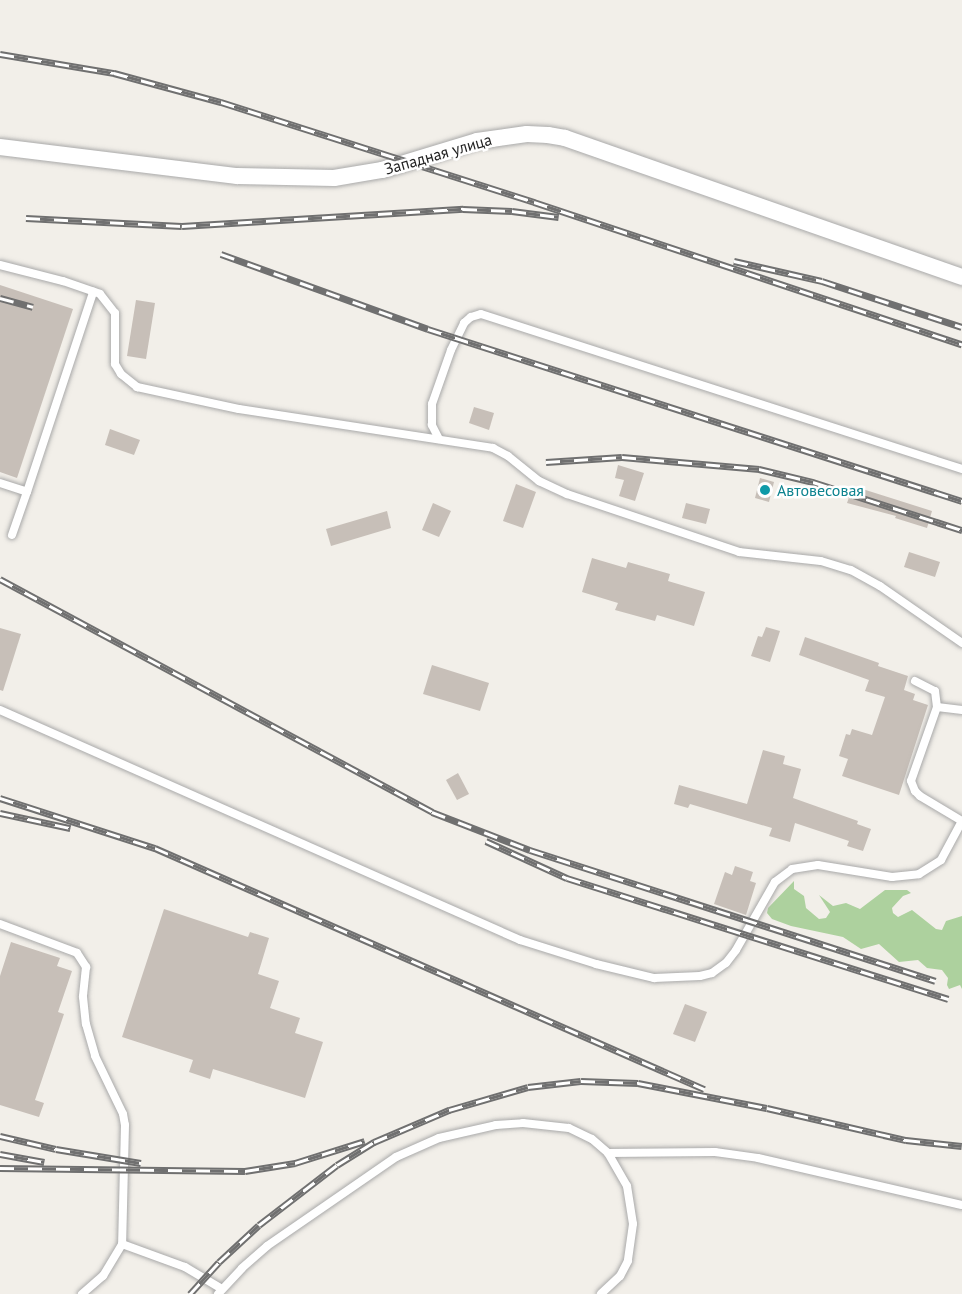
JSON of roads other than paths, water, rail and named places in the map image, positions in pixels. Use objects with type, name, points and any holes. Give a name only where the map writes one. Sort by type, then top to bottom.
[{"type":"street","name":"Западная улица","points":[[0,147],[237,176],[334,178],[382,170],[485,140],[526,134],[548,135],[565,138],[962,277]]},
{"type":"lane","points":[[0,265],[93,292],[110,304],[115,312],[115,364],[121,374],[137,387],[239,409],[493,448],[552,488],[723,547],[747,553],[821,561],[850,570],[880,586],[962,643]]},
{"type":"lane","points":[[12,535],[93,292]]},
{"type":"lane","points":[[439,438],[432,425],[432,404],[451,350],[464,323],[471,317],[481,314],[962,469]]},
{"type":"lane","points":[[0,483],[27,492]]},
{"type":"lane","points":[[0,710],[520,940],[596,964],[654,978],[700,976],[712,973],[726,963],[736,950],[775,882],[792,869],[818,865],[892,877],[919,874],[941,860],[962,821],[920,796],[912,786],[912,774],[937,707],[935,691],[915,681]]},
{"type":"lane","points":[[937,707],[962,710]]},
{"type":"lane","points":[[0,924],[77,953],[86,967],[83,997],[86,1024],[95,1056],[123,1114],[125,1125],[122,1244],[103,1276],[82,1294]]},
{"type":"lane","points":[[122,1244],[185,1267],[220,1292],[242,1268],[297,1224],[396,1157],[429,1141],[496,1125],[548,1124],[569,1128],[592,1139],[608,1153],[627,1186],[631,1205],[632,1241],[628,1261],[620,1276],[601,1294]]},
{"type":"lane","points":[[608,1153],[715,1152],[758,1158],[962,1205]]},
{"type":"railway","points":[[0,54],[114,73],[221,102],[534,202],[962,344]]},
{"type":"railway","points":[[26,218],[182,226],[463,209],[512,211],[559,217]]},
{"type":"railway","points":[[221,254],[428,329],[962,501]]},
{"type":"railway","points":[[734,261],[822,281],[962,327]]},
{"type":"railway","points":[[0,298],[33,307]]},
{"type":"railway","points":[[546,462],[622,457],[759,469],[813,482],[962,530]]},
{"type":"railway","points":[[0,579],[432,812],[530,850],[935,981]]},
{"type":"railway","points":[[0,798],[155,848],[704,1089]]},
{"type":"railway","points":[[0,813],[70,828]]},
{"type":"railway","points":[[486,841],[567,878],[948,999]]},
{"type":"railway","points":[[190,1294],[219,1262],[259,1225],[337,1165],[374,1142],[449,1110],[528,1087],[581,1081],[638,1083],[767,1108],[906,1140],[962,1146]]},
{"type":"railway","points":[[0,1136],[56,1149],[141,1163]]},
{"type":"railway","points":[[0,1168],[245,1171],[295,1163],[365,1141]]},
{"type":"railway","points":[[0,1154],[44,1162]]},
{"type":"place","name":"Автовесовая","points":[[765,490]]}]
